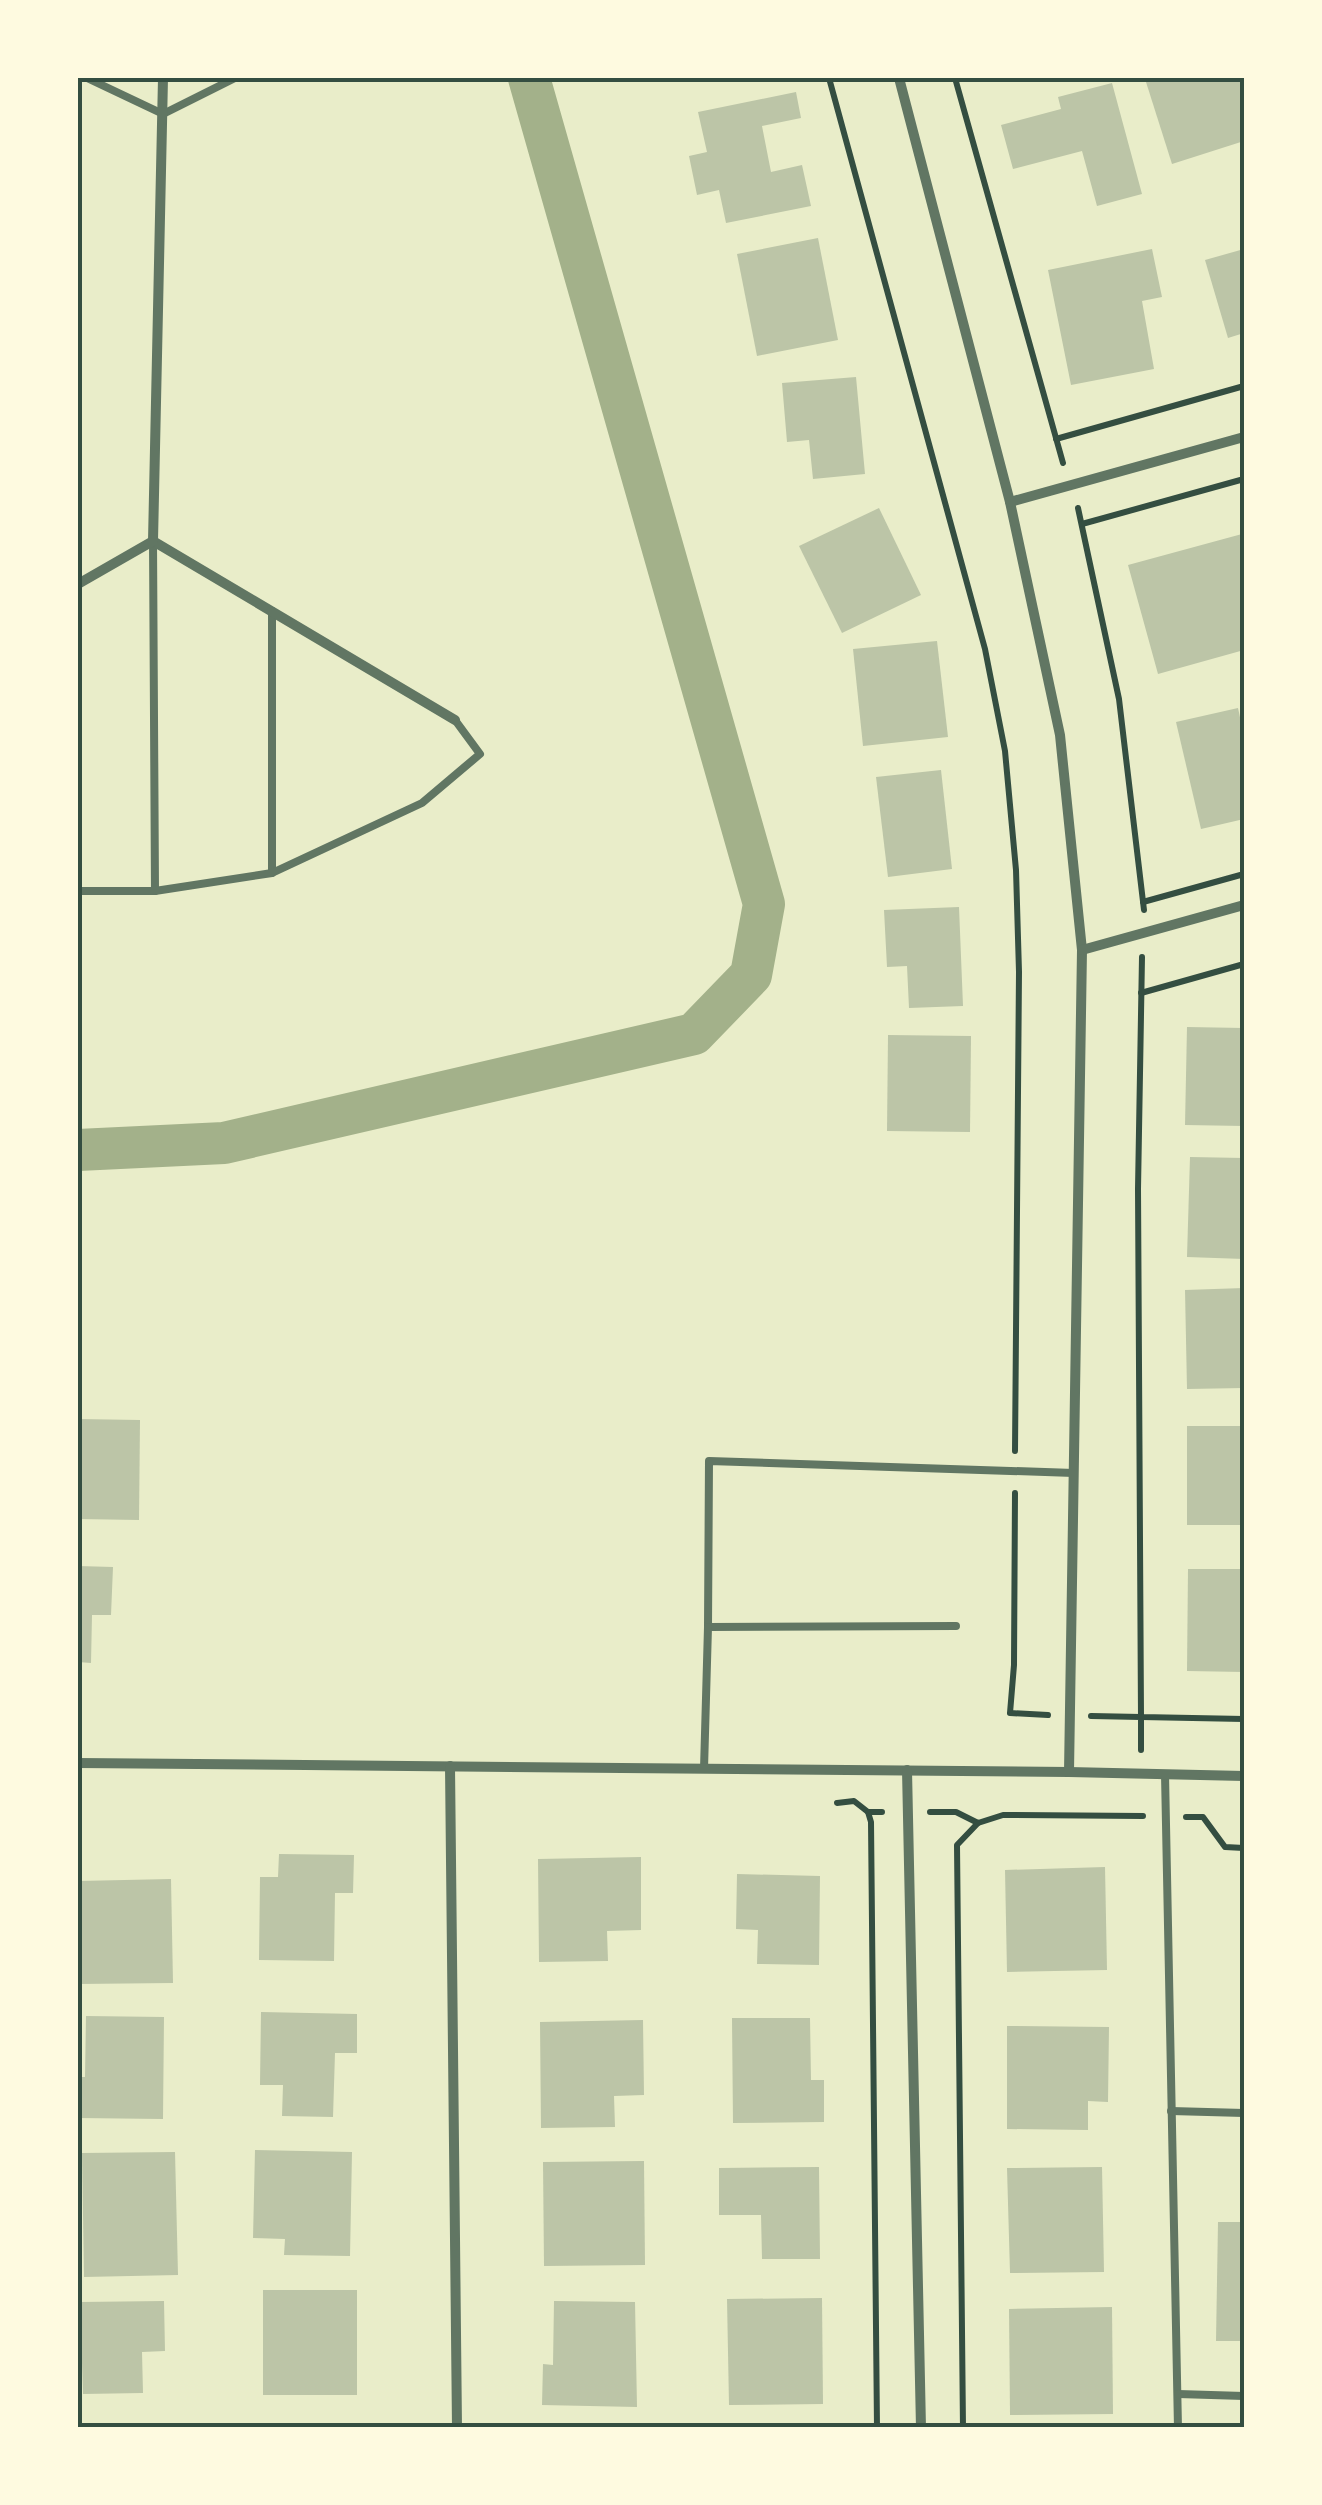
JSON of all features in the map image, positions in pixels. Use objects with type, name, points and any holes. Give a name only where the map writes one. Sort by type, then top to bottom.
[{"type":"street","points":[[154,541],[163,78]]},
{"type":"street","points":[[898,78],[1010,502],[1060,735],[1082,950],[1069,1772]]},
{"type":"street","points":[[1010,502],[1244,437]]},
{"type":"street","points":[[78,584],[154,541]]},
{"type":"street","points":[[154,541],[455,720]]},
{"type":"street","points":[[1082,950],[1244,905]]},
{"type":"street","points":[[78,1763],[1244,1776]]},
{"type":"street","points":[[450,1766],[458,2428]]},
{"type":"street","points":[[907,1770],[921,2428]]},
{"type":"lane","points":[[87,78],[162,114],[236,78]]},
{"type":"lane","points":[[154,541],[155,891]]},
{"type":"lane","points":[[272,611],[272,873]]},
{"type":"lane","points":[[78,891],[155,891],[272,873],[422,803],[480,754],[455,720]]},
{"type":"lane","points":[[704,1769],[709,1461],[1074,1473]]},
{"type":"lane","points":[[708,1627],[956,1626]]},
{"type":"lane","points":[[1165,1774],[1178,2428]]},
{"type":"lane","points":[[1172,2111],[1244,2113]]},
{"type":"lane","points":[[1178,2394],[1244,2396]]},
{"type":"path","points":[[829,78],[980,630],[1005,752],[1016,870],[1019,972],[1014,1665],[1010,1713],[1244,1719]]},
{"type":"path","points":[[956,78],[1082,524],[1119,699],[1143,902],[1138,1189],[1141,1816]]},
{"type":"path","points":[[1056,439],[1244,386]]},
{"type":"path","points":[[1082,524],[1244,479]]},
{"type":"path","points":[[1143,902],[1244,874]]},
{"type":"path","points":[[1141,993],[1244,964]]},
{"type":"path","points":[[836,1803],[854,1800],[868,1812],[871,1822],[878,2428]]},
{"type":"path","points":[[868,1812],[956,1812],[978,1823]]},
{"type":"path","points":[[963,2428],[957,1844],[978,1823],[1003,1815],[1141,1816],[1203,1818],[1225,1847],[1244,1848]]},
{"type":"building","points":[[1162,78],[1244,78],[1244,141],[1172,164],[1146,82]]},
{"type":"building","points":[[1112,83],[1142,194],[1097,206],[1082,151],[1013,169],[1001,125],[1061,109],[1058,97]]},
{"type":"building","points":[[796,92],[801,118],[762,126],[771,172],[802,165],[811,206],[726,223],[719,190],[697,195],[689,156],[707,152],[698,112]]},
{"type":"building","points":[[818,238],[838,340],[757,356],[737,254]]},
{"type":"building","points":[[1152,249],[1162,297],[1142,301],[1154,369],[1071,385],[1048,270]]},
{"type":"building","points":[[1244,249],[1244,333],[1228,338],[1205,260]]},
{"type":"building","points":[[856,377],[865,474],[813,479],[809,440],[787,442],[782,383]]},
{"type":"building","points":[[879,508],[921,595],[842,633],[799,546]]},
{"type":"building","points":[[1242,534],[1244,650],[1158,674],[1128,565]]},
{"type":"building","points":[[937,641],[948,737],[863,746],[853,649]]},
{"type":"building","points":[[1238,708],[1244,736],[1244,819],[1201,829],[1176,722]]},
{"type":"building","points":[[941,770],[952,869],[888,877],[876,777]]},
{"type":"building","points":[[959,907],[963,1006],[909,1008],[907,966],[887,967],[884,910]]},
{"type":"building","points":[[1187,1027],[1244,1028],[1244,1126],[1185,1125]]},
{"type":"building","points":[[888,1035],[971,1036],[970,1132],[887,1131]]},
{"type":"building","points":[[1190,1157],[1244,1158],[1244,1259],[1187,1257]]},
{"type":"building","points":[[1244,1288],[1244,1388],[1187,1389],[1185,1290]]},
{"type":"building","points":[[78,1419],[140,1420],[139,1520],[78,1519]]},
{"type":"building","points":[[1187,1426],[1244,1426],[1243,1525],[1187,1525]]},
{"type":"building","points":[[78,1566],[113,1567],[111,1615],[92,1615],[91,1663],[78,1662]]},
{"type":"building","points":[[1188,1569],[1244,1569],[1244,1672],[1187,1671]]},
{"type":"building","points":[[279,1854],[354,1855],[353,1893],[335,1893],[334,1961],[259,1960],[260,1877],[278,1877]]},
{"type":"building","points":[[641,1857],[641,1930],[607,1931],[608,1961],[539,1962],[538,1859]]},
{"type":"building","points":[[1105,1867],[1107,1970],[1007,1972],[1005,1870]]},
{"type":"building","points":[[737,1874],[820,1876],[819,1965],[757,1964],[758,1930],[736,1929]]},
{"type":"building","points":[[171,1879],[173,1983],[78,1984],[78,1881]]},
{"type":"building","points":[[261,2012],[357,2014],[357,2053],[335,2053],[333,2117],[282,2116],[283,2085],[260,2085]]},
{"type":"building","points":[[86,2016],[164,2017],[163,2119],[78,2118],[78,2077],[85,2077]]},
{"type":"building","points":[[732,2018],[810,2018],[811,2080],[824,2080],[824,2122],[733,2123]]},
{"type":"building","points":[[643,2020],[644,2095],[614,2096],[615,2127],[541,2128],[540,2022]]},
{"type":"building","points":[[1007,2026],[1109,2027],[1108,2102],[1088,2101],[1088,2130],[1007,2129]]},
{"type":"building","points":[[255,2150],[352,2152],[350,2256],[284,2255],[285,2239],[253,2238]]},
{"type":"building","points":[[175,2152],[178,2275],[84,2277],[82,2153]]},
{"type":"building","points":[[644,2161],[645,2265],[544,2266],[543,2162]]},
{"type":"building","points":[[819,2167],[820,2259],[762,2259],[761,2215],[719,2215],[719,2168]]},
{"type":"building","points":[[1102,2167],[1104,2272],[1010,2273],[1007,2168]]},
{"type":"building","points":[[1218,2222],[1244,2222],[1244,2341],[1216,2341]]},
{"type":"building","points":[[263,2290],[357,2290],[357,2395],[263,2395]]},
{"type":"building","points":[[822,2298],[823,2404],[729,2405],[727,2299]]},
{"type":"building","points":[[164,2301],[165,2351],[142,2352],[143,2393],[83,2394],[80,2302]]},
{"type":"building","points":[[554,2301],[635,2302],[637,2407],[542,2405],[543,2364],[553,2365]]},
{"type":"building","points":[[1112,2307],[1113,2414],[1010,2415],[1009,2309]]},
{"type":"waterway","points":[[78,1150],[224,1143],[694,1034],[751,975],[764,904],[529,78]]}]
